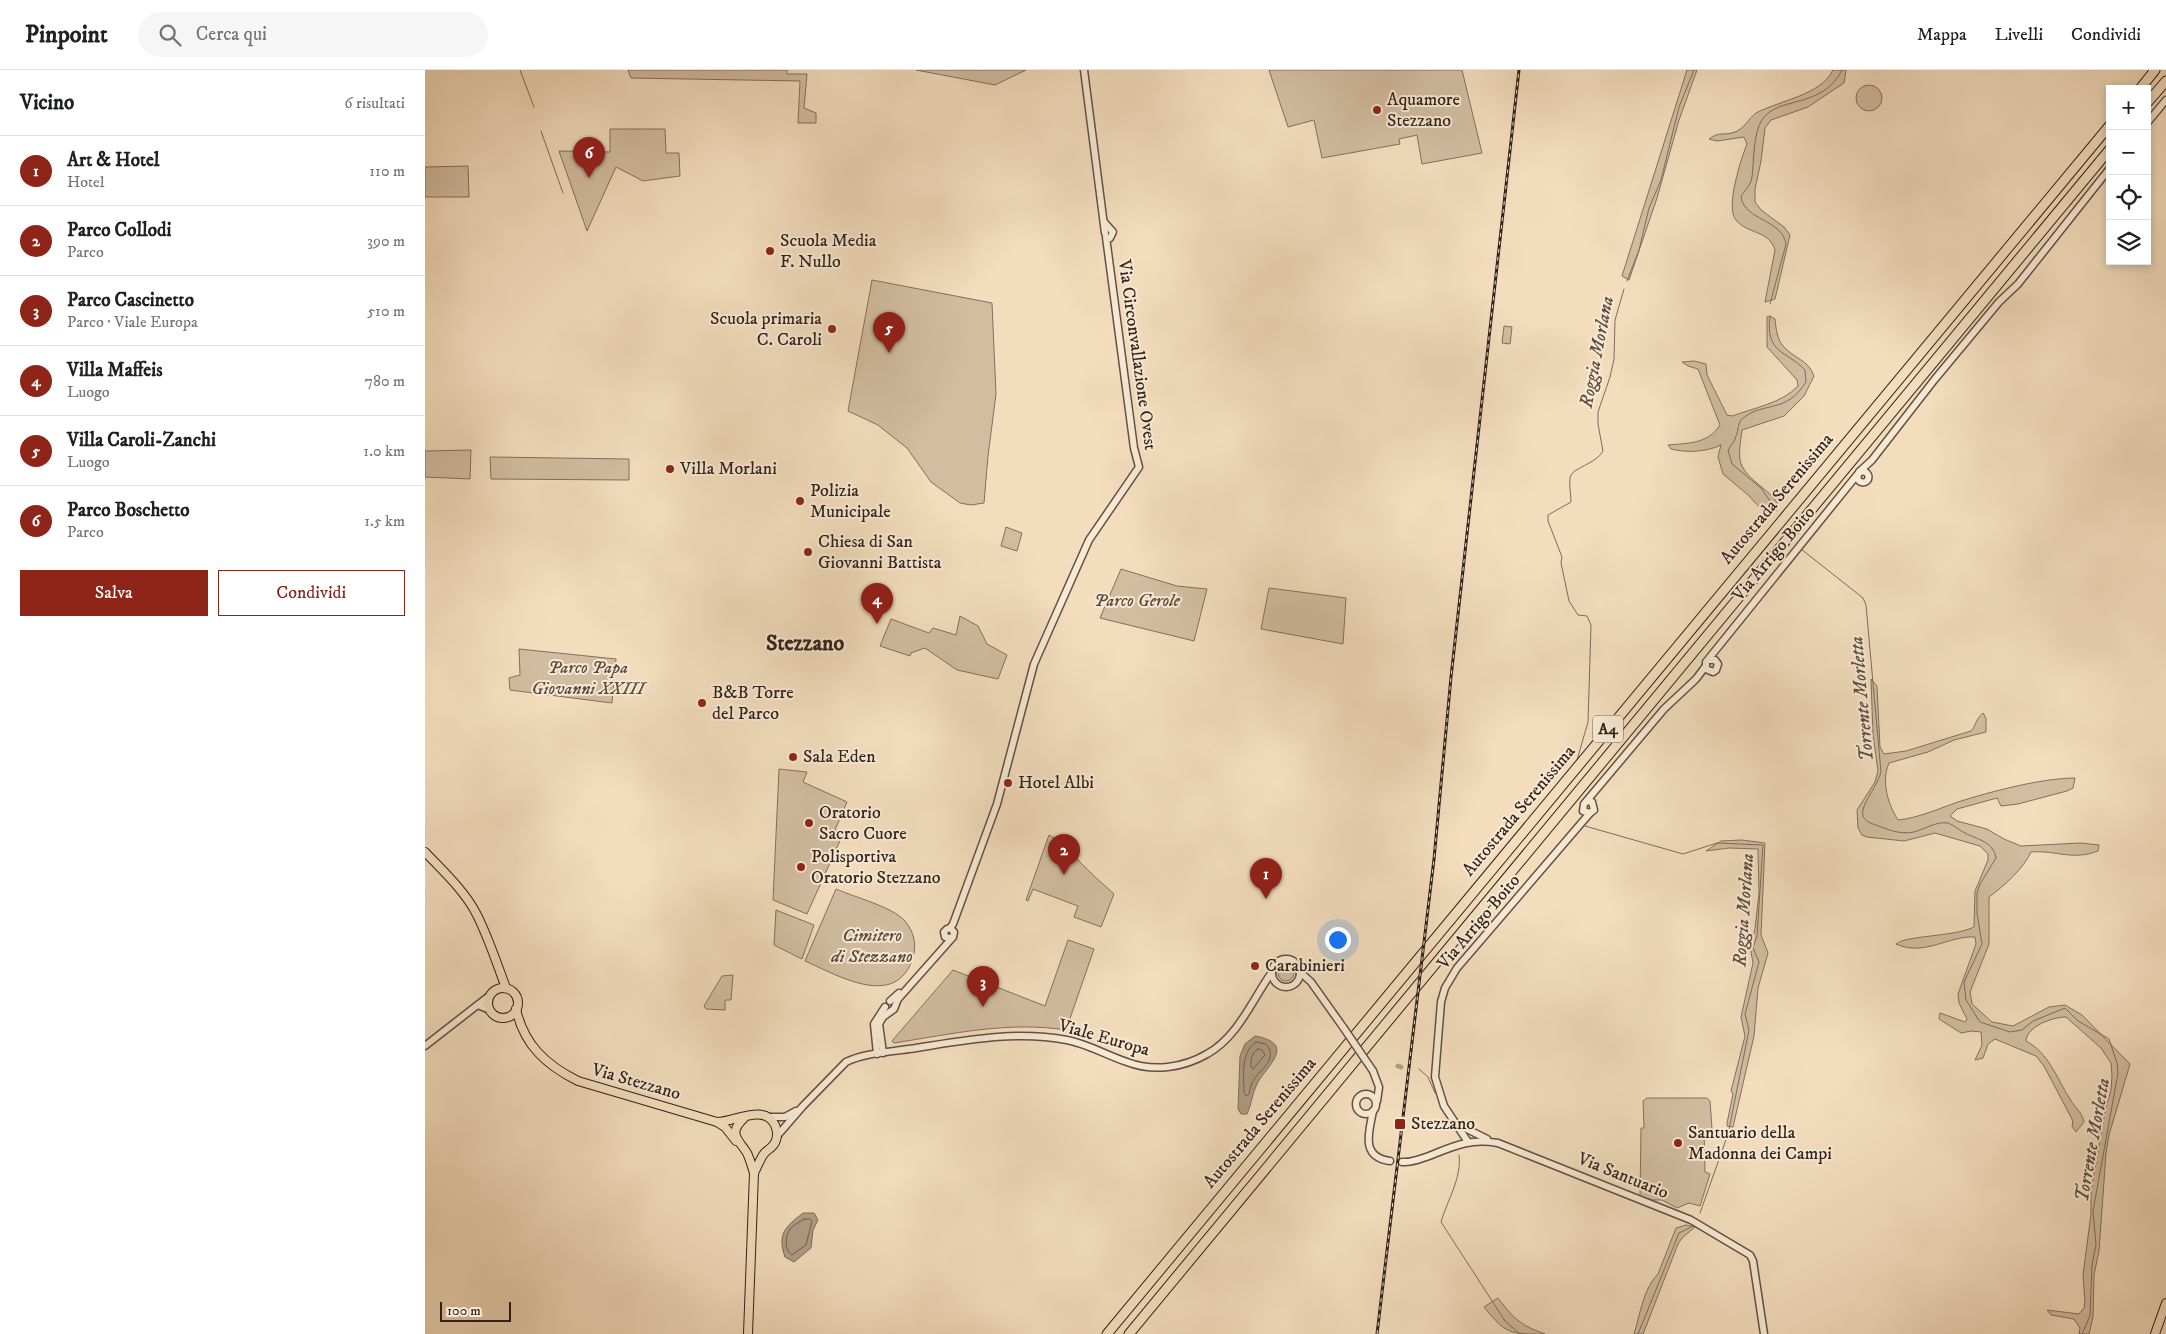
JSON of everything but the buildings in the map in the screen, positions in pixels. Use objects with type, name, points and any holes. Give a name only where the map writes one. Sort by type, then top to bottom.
[{"type":"highway","points":[[2143,85],[2155,70]]},
{"type":"highway","points":[[2151,98],[2166,81]]},
{"type":"highway","name":"Autostrada Serenissima","points":[[1107,1334],[2106,130]]},
{"type":"highway","name":"Autostrada Serenissima","points":[[1129,1334],[2106,154]]},
{"type":"main road","points":[[425,852],[468,901],[482,926],[506,988],[515,995],[519,1026]]},
{"type":"main road","points":[[482,926],[497,978],[495,990]]},
{"type":"main road","points":[[506,988],[495,990],[489,996],[489,1010],[496,1016],[504,1017],[511,1015],[516,1010]]},
{"type":"main road","points":[[504,1017],[519,1026]]},
{"type":"main road","name":"Via Stezzano","points":[[519,1026],[550,1066],[578,1081],[717,1122],[725,1127],[746,1152],[754,1173],[748,1334]]},
{"type":"main road","points":[[737,1142],[736,1131],[746,1116],[758,1114],[769,1118],[776,1126],[777,1136]]},
{"type":"main road","name":"Via Stezzano","points":[[717,1122],[728,1122],[746,1116]]},
{"type":"main road","name":"Via Stezzano","points":[[754,1173],[764,1153],[771,1148],[777,1136]]},
{"type":"main road","points":[[746,1152],[764,1153]]},
{"type":"main road","points":[[2155,1334],[2166,1303]]},
{"type":"street","name":"Via Circonvallazione Ovest","points":[[880,1053],[874,1024],[947,937],[946,929],[951,928],[999,798],[1034,664],[1089,540],[1139,467],[1132,437],[1107,247],[1108,234],[1104,222],[1084,70]]},
{"type":"street","points":[[2151,118],[2166,100]]},
{"type":"street","name":"Via Arrigo Boito","points":[[1587,812],[1583,805],[1590,802],[1606,778],[1664,709],[1707,669],[1709,660],[1736,623],[1859,477],[1907,414],[1999,302],[2019,284],[2106,173]]},
{"type":"street","name":"Via Arrigo Boito","points":[[1859,477],[1865,482],[1872,460]]},
{"type":"street","name":"Via Arrigo Boito","points":[[1707,669],[1716,670],[1723,643]]},
{"type":"street","points":[[1709,660],[1715,660],[1717,663]]},
{"type":"street","name":"Via Arrigo Boito","points":[[1468,1142],[1461,1128],[1444,1106],[1435,1077],[1439,1012],[1445,988],[1457,968],[1572,836],[1587,812],[1595,810],[1590,802]]},
{"type":"street","points":[[1278,984],[1272,972],[1277,962],[1286,959],[1294,961],[1300,972],[1311,982],[1373,1071],[1378,1083],[1377,1103],[1373,1111],[1368,1140],[1372,1152],[1378,1158],[1390,1162]]},
{"type":"street","name":"Viale Europa","points":[[777,1136],[847,1062],[880,1053],[983,1037],[1031,1034],[1069,1040],[1096,1049],[1127,1063],[1155,1068],[1187,1064],[1209,1054],[1227,1039],[1272,972]]},
{"type":"street","points":[[1261,991],[1278,984],[1288,986],[1297,981],[1300,972]]},
{"type":"street","points":[[1297,981],[1309,984],[1317,991]]},
{"type":"street","points":[[425,1046],[489,996]]},
{"type":"street","points":[[478,1005],[489,1010]]},
{"type":"street","points":[[1370,1128],[1365,1114],[1359,1111],[1356,1103],[1361,1096],[1378,1083]]},
{"type":"street","points":[[1366,1094],[1372,1095],[1377,1103]]},
{"type":"street","points":[[769,1118],[785,1117],[802,1108]]},
{"type":"street","points":[[1365,1114],[1373,1111]]},
{"type":"street","points":[[1455,1146],[1460,1136],[1461,1128],[1498,1143]]},
{"type":"street","name":"Via Santuario","points":[[1402,1162],[1413,1162],[1468,1142],[1483,1140],[1498,1143],[1696,1223],[1744,1251],[1753,1261],[1764,1334]]},
{"type":"green space","points":[[628,70],[787,70],[787,74],[807,74],[804,108],[816,113],[816,123],[798,123],[800,81],[631,78]]},
{"type":"green space","points":[[916,70],[1026,70],[995,85]]},
{"type":"green space","name":"Aquamore Stezzano","points":[[1269,70],[1462,70],[1482,153],[1422,164],[1417,135],[1399,139],[1400,144],[1322,158],[1314,120],[1288,127]]},
{"type":"green space","points":[[1687,70],[1697,70],[1679,120],[1657,198],[1629,280],[1622,276]]},
{"type":"green space","points":[[1833,70],[1846,70],[1844,83],[1808,107],[1771,120],[1765,128],[1755,189],[1755,202],[1761,210],[1784,227],[1790,235],[1775,299],[1765,302],[1775,250],[1768,239],[1746,228],[1736,220],[1733,214],[1732,205],[1735,183],[1747,144],[1744,137],[1717,141],[1709,139],[1719,134],[1738,131],[1756,113],[1810,91],[1827,78]]},
{"type":"green space","points":[[1869,85],[1878,89],[1882,98],[1878,107],[1869,111],[1860,107],[1856,98],[1860,89]]},
{"type":"green space","points":[[610,129],[665,129],[666,153],[679,153],[680,176],[643,181],[616,167],[587,231],[559,151],[610,152]]},
{"type":"green space","points":[[468,166],[469,197],[425,197],[425,167]]},
{"type":"green space","points":[[872,280],[992,303],[996,394],[984,503],[971,505],[960,503],[931,482],[907,448],[878,425],[848,411]]},
{"type":"green space","points":[[1770,316],[1775,319],[1778,337],[1783,346],[1805,363],[1814,376],[1804,396],[1784,416],[1742,430],[1740,453],[1742,466],[1745,472],[1774,498],[1778,504],[1769,517],[1747,494],[1723,474],[1718,457],[1721,445],[1703,450],[1683,451],[1671,449],[1668,445],[1691,443],[1704,439],[1710,436],[1720,425],[1698,369],[1682,362],[1694,361],[1706,364],[1707,375],[1727,415],[1732,416],[1776,401],[1798,386],[1797,380],[1767,347],[1767,317]]},
{"type":"green space","points":[[1504,326],[1512,327],[1510,344],[1502,343]]},
{"type":"green space","points":[[471,450],[470,479],[425,477],[425,451]]},
{"type":"green space","points":[[490,457],[629,459],[629,480],[491,479]]},
{"type":"green space","points":[[1006,527],[1022,533],[1017,551],[1001,546]]},
{"type":"green space","name":"Parco Gerole","points":[[1121,569],[1177,586],[1207,589],[1194,641],[1100,618]]},
{"type":"green space","points":[[1269,588],[1346,598],[1343,644],[1261,629]]},
{"type":"green space","points":[[960,616],[978,626],[987,644],[1007,655],[998,679],[957,670],[925,648],[911,653],[910,656],[880,646],[891,619],[929,633],[933,628],[956,635]]},
{"type":"green space","name":"Parco Papa Giovanni XXIII","points":[[519,649],[616,659],[612,703],[510,690],[509,678],[520,675]]},
{"type":"green space","points":[[1871,679],[1877,686],[1880,747],[1884,754],[1906,751],[1971,731],[1983,713],[1986,718],[1986,732],[1954,740],[1928,752],[1889,763],[1886,777],[1887,793],[1891,807],[1898,820],[1921,815],[1971,798],[2016,786],[2047,780],[2075,778],[2073,788],[2067,791],[2018,804],[2001,806],[1997,798],[1957,809],[1950,816],[1957,821],[1987,829],[2021,846],[2081,843],[2099,845],[2098,851],[2080,855],[2031,852],[2024,864],[2013,876],[1989,897],[1989,944],[1970,992],[1972,1004],[1992,1022],[2013,1026],[2049,1007],[2065,1005],[2082,1015],[2130,1064],[2109,1135],[2106,1153],[2099,1251],[2094,1275],[2093,1317],[2089,1334],[2079,1334],[2080,1328],[2074,1319],[2051,1315],[2047,1310],[2079,1314],[2084,1308],[2083,1275],[2091,1214],[2091,1191],[2105,1111],[2111,1090],[2111,1063],[2101,1048],[2066,1017],[2041,1023],[2027,1036],[2026,1041],[2047,1059],[2072,1102],[2082,1115],[2084,1122],[2076,1132],[2072,1126],[2073,1121],[2044,1066],[2036,1056],[1995,1039],[1988,1044],[1983,1058],[1975,1060],[1982,1045],[1981,1032],[1961,1033],[1939,1019],[1940,1013],[1965,1022],[1967,1019],[1959,1003],[1958,994],[1976,944],[1975,937],[1966,937],[1917,948],[1896,944],[1910,939],[1955,933],[1974,927],[1975,891],[1988,860],[1988,854],[1980,846],[1935,833],[1904,841],[1862,835],[1858,828],[1857,810],[1875,782],[1878,771],[1873,735]]},
{"type":"green space","name":"Polisportiva Oratorio Stezzano","points":[[779,769],[807,772],[803,782],[847,802],[835,830],[843,834],[807,914],[773,900]]},
{"type":"green space","points":[[1049,835],[1065,846],[1087,870],[1114,894],[1101,927],[1074,917],[1078,906],[1033,889],[1028,901],[1026,900]]},
{"type":"green space","points":[[1742,840],[1765,843],[1761,935],[1768,953],[1758,988],[1754,1036],[1733,1127],[1727,1126],[1727,1123],[1733,1094],[1731,1091],[1745,1036],[1741,1017],[1753,963],[1750,946],[1755,929],[1759,893],[1758,849],[1729,848],[1706,851],[1721,841]]},
{"type":"green space","name":"Cimitero di Stezzano","points":[[836,889],[892,911],[908,925],[915,943],[913,957],[905,973],[894,982],[880,986],[865,984],[833,974],[805,961]]},
{"type":"green space","points":[[776,910],[814,925],[802,959],[774,945]]},
{"type":"green space","points":[[1068,940],[1094,949],[1066,1030],[1023,1027],[1001,1028],[894,1043],[892,1041],[953,970],[1045,1006]]},
{"type":"green space","points":[[1286,965],[1294,973],[1286,981],[1278,973]]},
{"type":"green space","points":[[733,975],[731,1000],[725,1000],[725,1010],[706,1009],[704,1006],[722,976]]},
{"type":"green space","points":[[1647,1098],[1707,1098],[1710,1101],[1712,1129],[1704,1130],[1705,1172],[1710,1174],[1700,1206],[1689,1203],[1677,1208],[1662,1200],[1652,1200],[1640,1196],[1641,1128],[1644,1128],[1643,1101]]},
{"type":"green space","points":[[1686,1225],[1695,1227],[1678,1244],[1643,1334],[1634,1334],[1645,1295],[1658,1274],[1676,1228]]},
{"type":"green space","points":[[1498,1298],[1518,1320],[1529,1328],[1545,1334],[1516,1333],[1503,1327],[1484,1307]]},
{"type":"water","points":[[1255,1036],[1275,1044],[1277,1050],[1272,1063],[1255,1087],[1247,1114],[1241,1114],[1238,1109],[1240,1056],[1245,1044]]},
{"type":"water","points":[[803,1213],[814,1213],[818,1220],[813,1230],[811,1248],[794,1262],[785,1257],[782,1237],[787,1227]]},
{"type":"waterway","points":[[520,70],[534,107]]},
{"type":"waterway","name":"Roggia Morlana","points":[[1627,281],[1639,250],[1649,208],[1661,180],[1679,107],[1694,70]]},
{"type":"waterway","name":"Torrente Morletta","points":[[1770,304],[1786,244],[1778,229],[1749,211],[1741,197],[1751,180],[1757,132],[1762,120],[1769,112],[1778,107],[1812,97],[1823,91],[1833,83],[1842,70]]},
{"type":"waterway","points":[[541,131],[563,193]]},
{"type":"waterway","name":"Roggia Morlana","points":[[1577,760],[1588,722],[1591,625],[1587,616],[1578,615],[1569,601],[1561,563],[1562,557],[1548,521],[1548,515],[1571,502],[1570,478],[1572,474],[1595,460],[1603,451],[1598,424],[1598,412],[1614,359],[1615,320],[1624,289]]},
{"type":"waterway","name":"Torrente Morletta","points":[[1770,316],[1769,328],[1774,345],[1805,370],[1806,382],[1791,399],[1751,413],[1743,418],[1739,424],[1735,440],[1728,450],[1732,464],[1761,488],[1777,511]]},
{"type":"waterway","name":"Torrente Morletta","points":[[1801,549],[1863,598],[1866,605],[1881,772],[1864,807],[1864,817],[1871,823],[1903,833],[1914,832],[1940,823],[1948,823],[1988,844],[1994,852],[1996,858],[1980,884],[1977,893],[1977,913],[1982,944],[1964,982],[1966,1000],[1980,1022],[2010,1032],[2022,1030],[2033,1021],[2065,1008],[2078,1021],[2109,1039],[2117,1063],[2118,1073],[2093,1211],[2096,1245],[2092,1264],[2090,1316],[2082,1334]]},
{"type":"waterway","name":"Roggia Morlana","points":[[1585,826],[1683,854],[1717,843],[1763,845],[1757,936],[1753,948],[1759,962],[1745,1014],[1749,1030],[1728,1134],[1700,1213]]},
{"type":"waterway","name":"Roggia Morlana","points":[[1419,1069],[1428,1077],[1435,1093]]},
{"type":"waterway","points":[[1459,1155],[1456,1181],[1441,1222],[1505,1321],[1520,1334]]},
{"type":"waterway","name":"Roggia Morlana","points":[[1638,1334],[1679,1233],[1691,1227]]},
{"type":"railway","points":[[1377,1334],[1434,859],[1451,677],[1519,70]]},
{"type":"place","name":"Aquamore Stezzano","points":[[1377,110]]},
{"type":"place","name":"Parco Boschetto","points":[[589,178]]},
{"type":"place","name":"Scuola Media F. Nullo","points":[[770,251]]},
{"type":"place","name":"Scuola primaria C. Caroli","points":[[832,329]]},
{"type":"place","name":"Villa Caroli-Zanchi","points":[[889,353]]},
{"type":"place","name":"Villa Morlani","points":[[670,469]]},
{"type":"place","name":"Polizia Municipale","points":[[800,501]]},
{"type":"place","name":"Chiesa di San Giovanni Battista","points":[[808,552]]},
{"type":"place","name":"Villa Maffeis","points":[[877,624]]},
{"type":"place","name":"B&B Torre del Parco","points":[[702,703]]},
{"type":"place","name":"Sala Eden","points":[[793,757]]},
{"type":"place","name":"Hotel Albi","points":[[1008,783]]},
{"type":"place","name":"Oratorio Sacro Cuore","points":[[809,823]]},
{"type":"place","name":"Polisportiva Oratorio Stezzano","points":[[801,867]]},
{"type":"place","name":"Parco Collodi","points":[[1064,875]]},
{"type":"place","name":"Art & Hotel","points":[[1266,899]]},
{"type":"place","name":"Carabinieri","points":[[1255,966]]},
{"type":"place","name":"Parco Cascinetto","points":[[983,1007]]},
{"type":"place","name":"Stezzano","points":[[1400,1124]]},
{"type":"place","name":"Santuario della Madonna dei Campi","points":[[1678,1143]]},
{"type":"district","name":"Stezzano","points":[[805,643]]}]
